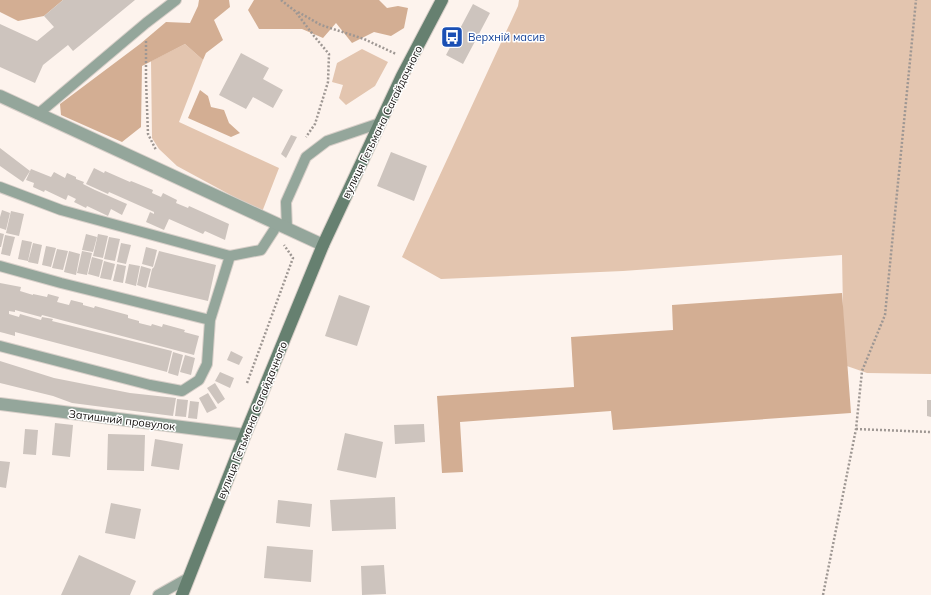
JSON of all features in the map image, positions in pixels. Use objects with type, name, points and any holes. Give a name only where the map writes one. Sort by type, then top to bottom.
[{"type":"main road","name":"вулиця Гетьмана Сагайдачного","points":[[182,595],[245,435],[323,245],[402,76],[442,0]]},
{"type":"street","points":[[0,96],[275,227],[287,229],[323,245]]},
{"type":"street","name":"Затишний провулок","points":[[0,404],[245,435]]},
{"type":"lane","points":[[38,114],[146,23],[176,0]]},
{"type":"lane","points":[[287,229],[286,202],[306,158],[327,141],[380,123]]},
{"type":"lane","points":[[0,187],[62,210],[230,256],[261,250],[275,227]]},
{"type":"lane","points":[[0,346],[150,385],[182,391],[199,380],[207,364],[210,320],[230,256]]},
{"type":"lane","points":[[0,266],[61,283],[210,320]]},
{"type":"lane","points":[[158,595],[188,578]]},
{"type":"path","points":[[281,0],[295,11],[320,25],[364,39],[396,54]]},
{"type":"path","points":[[823,595],[856,429],[862,371],[885,315],[916,0]]},
{"type":"path","points":[[295,11],[329,54],[328,82],[315,124],[303,142]]},
{"type":"path","points":[[146,23],[148,134],[159,154]]},
{"type":"path","points":[[245,390],[293,258],[275,227]]},
{"type":"path","points":[[856,429],[931,432]]},
{"type":"shaded area","points":[[0,0],[63,0],[44,16],[18,21],[0,12]]},
{"type":"shaded area","points":[[199,0],[229,0],[230,7],[214,20],[223,40],[206,53],[203,60],[185,44],[142,66],[141,127],[122,142],[61,115],[60,104],[140,44],[166,22],[190,23],[198,6]]},
{"type":"shaded area","points":[[254,0],[379,0],[387,8],[398,6],[408,8],[404,28],[391,36],[374,32],[352,43],[336,23],[323,38],[302,29],[259,29],[248,10]]},
{"type":"shaded area","points":[[519,0],[931,0],[931,374],[867,373],[844,365],[842,255],[623,271],[441,279],[402,257],[518,6]]},
{"type":"shaded area","points":[[185,44],[203,60],[179,122],[279,168],[262,212],[177,166],[159,149],[152,138],[151,61]]},
{"type":"shaded area","points":[[362,49],[388,62],[375,86],[346,105],[339,98],[343,85],[332,82],[337,63]]},
{"type":"shaded area","points":[[200,90],[208,96],[211,107],[224,110],[229,123],[240,133],[231,137],[188,118]]},
{"type":"shaded area","points":[[842,293],[851,413],[613,430],[611,411],[460,422],[463,472],[442,473],[437,396],[574,387],[571,337],[673,330],[672,305]]},
{"type":"building","points":[[63,0],[135,0],[73,51],[68,45],[43,65],[35,83],[0,67],[0,24],[37,41],[54,27],[44,16]]},
{"type":"building","points":[[473,4],[490,13],[463,64],[446,55]]},
{"type":"building","points":[[241,53],[269,68],[263,79],[283,90],[273,108],[253,97],[246,109],[219,95]]},
{"type":"building","points":[[291,135],[297,137],[286,158],[281,154]]},
{"type":"building","points":[[0,148],[30,171],[23,182],[0,166]]},
{"type":"building","points":[[391,152],[427,166],[414,201],[377,186]]},
{"type":"building","points":[[94,168],[153,190],[152,193],[161,197],[163,193],[177,200],[176,203],[188,208],[189,206],[229,224],[225,240],[205,231],[203,234],[169,219],[164,230],[146,222],[150,212],[154,214],[154,212],[109,192],[108,194],[86,184]]},
{"type":"building","points":[[31,169],[51,177],[54,172],[65,178],[67,173],[84,182],[83,184],[127,204],[122,215],[111,209],[108,216],[87,206],[86,208],[74,202],[76,199],[68,195],[66,200],[45,190],[44,192],[33,187],[34,183],[26,180]]},
{"type":"building","points":[[2,210],[10,213],[6,230],[0,228],[0,217]]},
{"type":"building","points":[[11,211],[24,214],[19,236],[6,233]]},
{"type":"building","points":[[0,233],[4,234],[1,247],[0,247]]},
{"type":"building","points":[[86,234],[97,237],[93,252],[82,250]]},
{"type":"building","points":[[98,234],[108,236],[103,258],[93,256]]},
{"type":"building","points":[[5,235],[15,237],[10,256],[1,254]]},
{"type":"building","points":[[109,237],[120,239],[115,261],[104,259]]},
{"type":"building","points":[[22,240],[32,242],[28,261],[18,259]]},
{"type":"building","points":[[33,243],[42,245],[38,264],[28,262]]},
{"type":"building","points":[[121,243],[131,245],[126,264],[117,262]]},
{"type":"building","points":[[46,246],[56,248],[51,267],[42,265]]},
{"type":"building","points":[[146,247],[157,250],[153,267],[142,264]]},
{"type":"building","points":[[57,249],[68,251],[63,270],[52,268]]},
{"type":"building","points":[[69,251],[80,254],[76,275],[64,272]]},
{"type":"building","points":[[82,251],[92,253],[87,275],[77,273]]},
{"type":"building","points":[[159,251],[216,265],[208,301],[148,287],[152,269]]},
{"type":"building","points":[[92,257],[103,260],[99,277],[88,274]]},
{"type":"building","points":[[104,261],[115,264],[111,280],[100,278]]},
{"type":"building","points":[[117,264],[126,266],[123,283],[113,281]]},
{"type":"building","points":[[129,264],[140,266],[136,286],[125,283]]},
{"type":"building","points":[[141,266],[151,269],[146,288],[137,285]]},
{"type":"building","points":[[0,283],[21,287],[20,291],[33,295],[47,297],[48,294],[59,297],[57,302],[69,305],[71,300],[94,308],[95,306],[128,315],[128,318],[139,321],[139,323],[151,326],[152,324],[162,327],[163,324],[185,330],[184,332],[199,336],[194,355],[42,315],[41,317],[15,310],[15,312],[9,311],[9,314],[19,317],[20,314],[41,320],[42,317],[53,319],[52,321],[172,351],[167,372],[15,332],[15,336],[0,332]]},
{"type":"building","points":[[339,295],[370,306],[357,346],[325,336]]},
{"type":"building","points":[[231,351],[243,357],[239,365],[227,360]]},
{"type":"building","points":[[173,352],[183,355],[178,376],[168,373]]},
{"type":"building","points":[[185,355],[195,358],[191,375],[180,372]]},
{"type":"building","points":[[0,361],[54,378],[130,393],[176,398],[173,416],[72,403],[53,396],[0,383]]},
{"type":"building","points":[[220,372],[234,378],[230,388],[215,381]]},
{"type":"building","points":[[215,383],[225,399],[218,404],[207,388]]},
{"type":"building","points":[[208,393],[217,408],[207,413],[199,398]]},
{"type":"building","points":[[177,399],[188,400],[186,417],[175,416]]},
{"type":"building","points":[[927,400],[931,400],[931,417],[927,416]]},
{"type":"building","points":[[190,401],[199,402],[197,419],[188,418]]},
{"type":"building","points":[[55,423],[73,425],[70,457],[52,455]]},
{"type":"building","points":[[424,424],[425,442],[395,444],[394,425]]},
{"type":"building","points":[[25,429],[38,430],[36,455],[23,454]]},
{"type":"building","points":[[345,433],[383,442],[376,478],[337,470]]},
{"type":"building","points":[[108,434],[145,435],[144,471],[107,470]]},
{"type":"building","points":[[155,439],[183,444],[179,470],[151,466]]},
{"type":"building","points":[[0,461],[10,462],[6,488],[0,487]]},
{"type":"building","points":[[395,497],[396,529],[332,531],[330,500]]},
{"type":"building","points":[[278,500],[312,504],[310,527],[276,523]]},
{"type":"building","points":[[111,503],[141,509],[135,539],[105,533]]},
{"type":"building","points":[[267,546],[313,550],[311,582],[264,578]]},
{"type":"building","points":[[79,555],[136,581],[130,595],[61,595]]},
{"type":"building","points":[[384,565],[386,594],[362,595],[361,566]]},
{"type":"place","name":"Верхній масив","points":[[452,37]]}]
